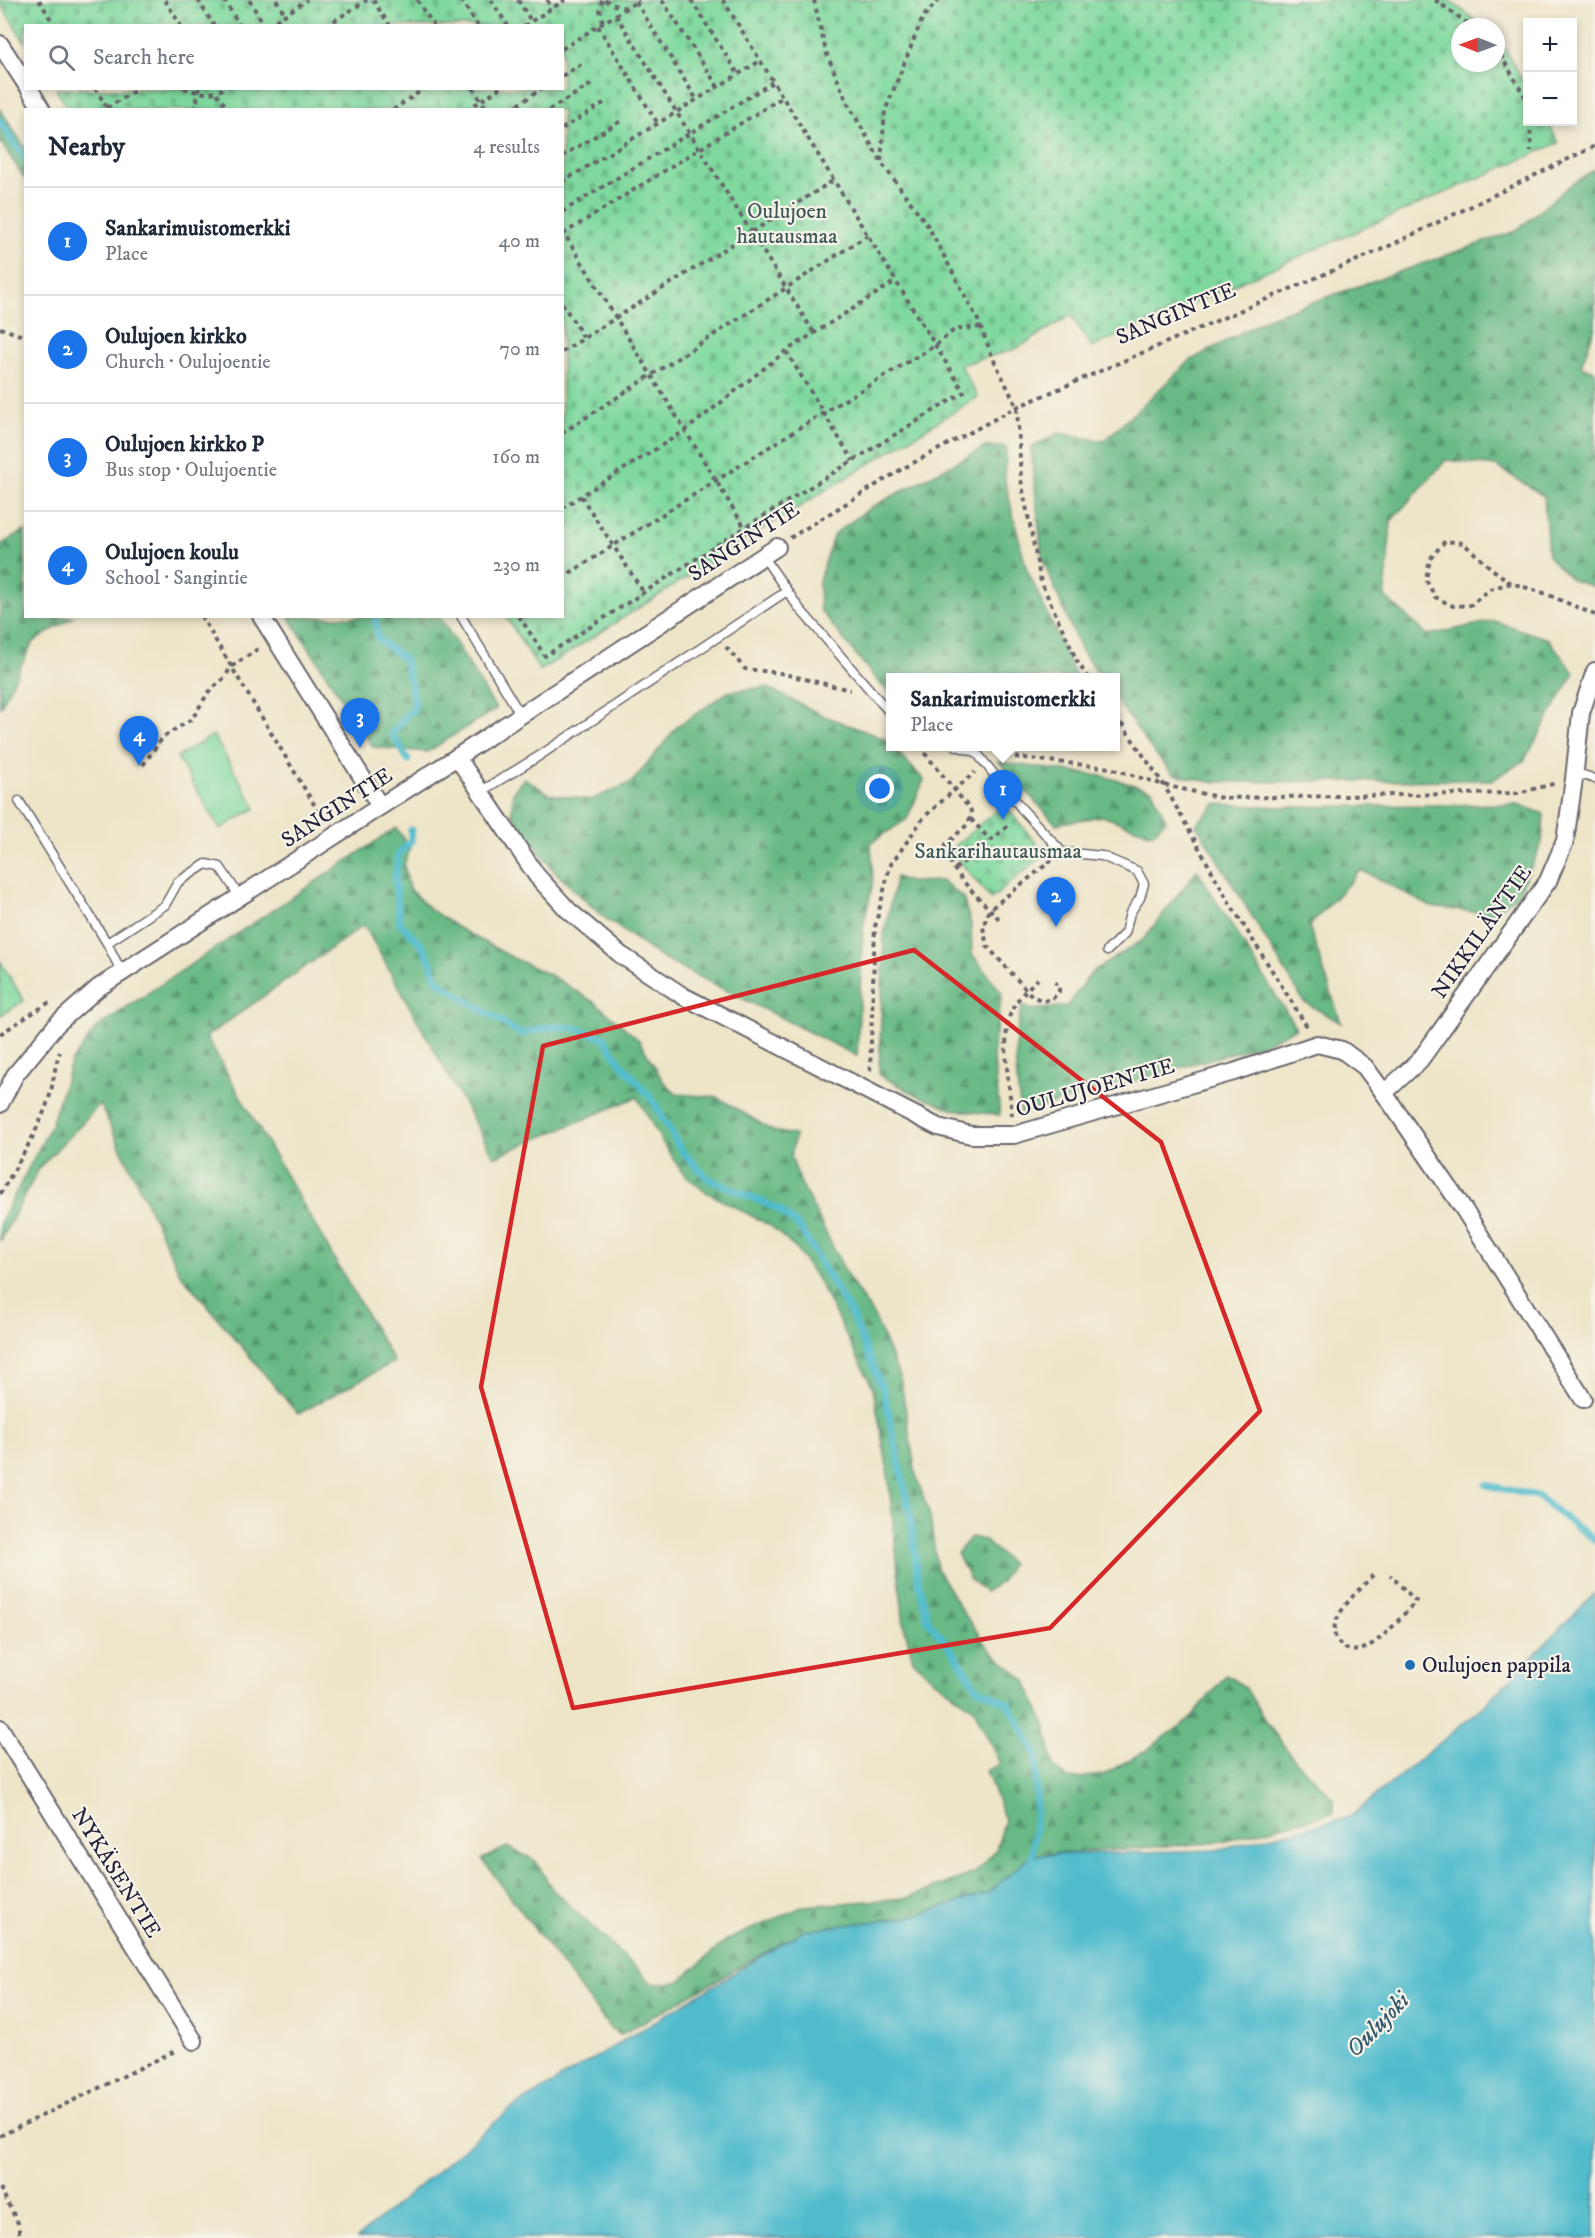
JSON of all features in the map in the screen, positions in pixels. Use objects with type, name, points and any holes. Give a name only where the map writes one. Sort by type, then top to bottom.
[{"type":"street","points":[[0,44],[24,81]]},
{"type":"street","points":[[29,90],[41,108]]},
{"type":"street","name":"SANGINTIE","points":[[0,1104],[15,1075],[57,1024],[98,988],[457,757],[770,551]]},
{"type":"street","points":[[262,618],[380,806]]},
{"type":"street","name":"NIKKILÄNTIE","points":[[1384,1093],[1420,1060],[1548,881],[1564,841],[1581,713],[1595,671]]},
{"type":"street","name":"OULUJOENTIE","points":[[457,757],[545,884],[568,910],[621,955],[683,996],[938,1128],[971,1135],[1014,1135],[1234,1072],[1317,1044]]},
{"type":"street","points":[[1317,1044],[1342,1050],[1365,1067],[1462,1208],[1583,1400]]},
{"type":"street","name":"NYKÄSENTIE","points":[[0,1728],[194,2041]]},
{"type":"lane","points":[[770,551],[787,591],[799,608],[886,707]]},
{"type":"lane","points":[[480,792],[536,758],[787,591]]},
{"type":"lane","points":[[462,618],[520,714]]},
{"type":"lane","points":[[972,751],[976,752],[1022,809],[1062,852],[1102,856],[1137,871],[1144,884],[1140,898],[1130,914],[1125,933],[1107,951]]},
{"type":"lane","points":[[1574,779],[1583,775],[1595,779]]},
{"type":"lane","points":[[19,801],[107,943],[122,973]]},
{"type":"lane","points":[[107,943],[165,904],[178,882],[207,864],[220,867],[240,897]]},
{"type":"path","points":[[39,0],[54,24]]},
{"type":"path","points":[[165,0],[180,24]]},
{"type":"path","points":[[198,0],[213,24]]},
{"type":"path","points":[[224,0],[239,24]]},
{"type":"path","points":[[249,0],[265,24]]},
{"type":"path","points":[[276,0],[285,14]]},
{"type":"path","points":[[329,24],[367,0]]},
{"type":"path","points":[[373,0],[389,24]]},
{"type":"path","points":[[417,0],[433,24]]},
{"type":"path","points":[[461,0],[477,24]]},
{"type":"path","points":[[491,0],[507,24]]},
{"type":"path","points":[[518,0],[531,21]]},
{"type":"path","points":[[547,0],[552,8]]},
{"type":"path","points":[[527,24],[565,0]]},
{"type":"path","points":[[603,23],[600,10],[603,0],[626,8]]},
{"type":"path","points":[[662,0],[718,87]]},
{"type":"path","points":[[691,0],[738,74]]},
{"type":"path","points":[[520,618],[545,656],[744,528],[964,392],[723,0]]},
{"type":"path","points":[[814,0],[830,62],[847,102],[881,162],[928,226],[981,327],[992,356],[1017,407],[1021,480],[1041,582],[1085,673]]},
{"type":"path","points":[[881,162],[885,111],[923,17],[939,0]]},
{"type":"path","points":[[1435,0],[1460,18]]},
{"type":"path","points":[[269,24],[304,1]]},
{"type":"path","points":[[564,48],[637,1],[697,100]]},
{"type":"path","points":[[616,15],[814,333]]},
{"type":"path","points":[[598,26],[658,124]]},
{"type":"path","points":[[564,181],[760,61]]},
{"type":"path","points":[[564,75],[583,63]]},
{"type":"path","points":[[1505,63],[1523,95]]},
{"type":"path","points":[[552,108],[595,82]]},
{"type":"path","points":[[564,211],[773,82]]},
{"type":"path","points":[[96,90],[107,108]]},
{"type":"path","points":[[109,108],[136,90]]},
{"type":"path","points":[[195,108],[199,91],[217,93],[221,90]]},
{"type":"path","points":[[396,108],[423,90]]},
{"type":"path","points":[[474,90],[486,108]]},
{"type":"path","points":[[470,108],[497,90]]},
{"type":"path","points":[[513,108],[540,90]]},
{"type":"path","points":[[217,93],[227,108]]},
{"type":"path","points":[[564,231],[783,97]]},
{"type":"path","points":[[564,128],[607,101]]},
{"type":"path","points":[[564,155],[621,121]]},
{"type":"path","points":[[1530,126],[1531,151]]},
{"type":"path","name":"SANGINTIE","points":[[770,551],[902,469],[1017,407],[1385,248],[1595,146]]},
{"type":"path","points":[[564,351],[834,180]]},
{"type":"path","points":[[564,234],[617,316],[744,528],[770,551]]},
{"type":"path","points":[[564,432],[868,235]]},
{"type":"path","points":[[564,507],[686,430],[786,351],[896,281]]},
{"type":"path","points":[[564,306],[584,338]]},
{"type":"path","points":[[564,577],[823,413],[936,345],[954,330],[981,327]]},
{"type":"path","points":[[0,328],[24,336]]},
{"type":"path","points":[[786,351],[853,461]]},
{"type":"path","points":[[581,496],[644,593]]},
{"type":"path","points":[[1511,583],[1490,589],[1471,605],[1453,606],[1435,597],[1426,579],[1430,559],[1445,541],[1463,543],[1511,583],[1544,593],[1595,615]]},
{"type":"path","points":[[202,618],[326,824]]},
{"type":"path","points":[[143,765],[163,737],[192,719],[208,693],[225,677],[231,667],[275,638]]},
{"type":"path","points":[[717,638],[745,669],[780,673],[847,689],[857,694]]},
{"type":"path","points":[[1120,722],[1164,785],[1229,902],[1317,1044]]},
{"type":"path","points":[[922,751],[970,809],[971,819],[990,840]]},
{"type":"path","points":[[976,752],[1110,768],[1164,785],[1222,798],[1518,793],[1574,779]]},
{"type":"path","points":[[869,1093],[874,927],[890,866],[924,817],[986,764]]},
{"type":"path","points":[[971,819],[946,844],[946,856],[989,910],[1000,920]]},
{"type":"path","points":[[955,869],[1008,826]]},
{"type":"path","points":[[1055,982],[1059,987],[1059,992],[1052,999],[1043,1001],[1032,996],[987,946],[983,927],[989,910],[1062,852]]},
{"type":"path","points":[[1012,1107],[1006,1051],[1010,1013],[1017,1000],[1038,978]]},
{"type":"path","points":[[0,1194],[34,1133],[49,1097],[55,1063],[63,1045]]},
{"type":"path","points":[[1373,1575],[1337,1615],[1334,1631],[1337,1642],[1347,1650],[1362,1650],[1376,1642],[1416,1601],[1390,1575]]},
{"type":"path","points":[[0,2136],[194,2041]]},
{"type":"path","points":[[0,2188],[18,2223],[20,2238]]},
{"type":"highlighted area","points":[[914,950],[1161,1142],[1260,1411],[1050,1628],[573,1708],[481,1387],[543,1046]]},
{"type":"green space","name":"Oulujoen hautausmaa","points":[[0,0],[1449,0],[1472,18],[1451,18],[1451,72],[1505,72],[1505,49],[1523,81],[1523,126],[1549,126],[1559,143],[1092,347],[1071,315],[1016,349],[960,365],[978,397],[750,537],[540,671],[507,618],[564,618],[564,108],[68,108],[57,90],[564,90],[564,24],[24,24],[24,40]]},
{"type":"green space","points":[[0,109],[24,146],[24,177],[0,141]]},
{"type":"green space","points":[[1595,169],[1595,327],[1581,366],[1595,371],[1595,587],[1572,580],[1548,556],[1544,496],[1496,466],[1446,460],[1391,521],[1385,597],[1428,635],[1494,621],[1548,639],[1574,673],[1524,761],[1492,780],[1211,782],[1173,774],[1152,750],[1120,705],[1120,673],[1097,673],[1080,649],[1042,558],[1031,448],[1059,433],[1104,441],[1191,360],[1270,317],[1516,231],[1570,185]]},
{"type":"green space","points":[[985,447],[1006,447],[1005,482],[1026,567],[1074,673],[886,673],[886,689],[820,610],[819,580],[834,534],[870,508]]},
{"type":"green space","points":[[24,531],[24,618],[71,618],[33,642],[0,708],[0,545]]},
{"type":"green space","points":[[290,618],[441,618],[496,709],[427,752],[373,747]]},
{"type":"green space","points":[[766,687],[822,715],[885,739],[886,751],[896,751],[924,780],[907,819],[871,843],[873,883],[863,927],[857,1056],[663,959],[602,916],[552,869],[512,814],[513,792],[524,778],[549,794],[591,800],[632,782],[678,726],[728,692]]},
{"type":"green space","points":[[213,735],[256,808],[220,829],[177,757]]},
{"type":"green space","points":[[999,762],[1102,776],[1152,790],[1166,820],[1152,834],[1102,816],[1056,824]]},
{"type":"green space","name":"Sankarihautausmaa","points":[[1004,804],[1045,854],[991,899],[956,857],[954,849]]},
{"type":"green space","points":[[1216,804],[1281,807],[1518,804],[1544,814],[1542,842],[1518,895],[1491,914],[1431,907],[1361,870],[1309,926],[1341,1023],[1304,1002],[1196,824]]},
{"type":"green space","points":[[396,828],[410,847],[404,865],[409,889],[430,909],[460,929],[552,976],[597,1004],[639,1040],[663,1081],[676,1094],[717,1097],[773,1131],[795,1135],[791,1157],[800,1181],[848,1277],[875,1318],[901,1381],[916,1475],[930,1516],[937,1569],[962,1611],[992,1652],[1026,1681],[1046,1727],[1054,1768],[1068,1779],[1103,1775],[1145,1751],[1190,1719],[1226,1675],[1245,1687],[1264,1719],[1293,1758],[1334,1799],[1334,1813],[1214,1843],[1032,1855],[988,1893],[910,1917],[805,1930],[620,2035],[609,2027],[482,1859],[507,1847],[535,1860],[552,1889],[653,1984],[678,1982],[727,1940],[804,1906],[907,1898],[975,1873],[996,1850],[1005,1820],[986,1771],[1000,1764],[974,1709],[935,1681],[913,1660],[904,1626],[887,1466],[873,1388],[819,1282],[797,1250],[771,1226],[704,1191],[682,1172],[637,1097],[494,1157],[364,925],[206,1037],[394,1362],[298,1414],[179,1272],[100,1104],[40,1167],[0,1242],[0,1223],[51,1125],[71,1062],[97,1027]]},
{"type":"green space","points":[[1197,870],[1296,1028],[1263,1044],[1021,1113],[1016,1072],[1016,1045],[1023,1005],[1031,1010],[1067,1006],[1092,972],[1143,940]]},
{"type":"green space","points":[[896,877],[909,882],[943,881],[963,898],[971,924],[972,954],[1002,993],[993,1052],[1000,1115],[954,1110],[919,1096],[879,1075],[884,934]]},
{"type":"green space","points":[[0,961],[24,1001],[0,1016]]},
{"type":"green space","points":[[971,1537],[984,1540],[1011,1564],[1001,1582],[985,1592],[969,1578],[957,1553]]},
{"type":"water","name":"Oulujoki","points":[[1595,1593],[1595,2238],[357,2238],[512,2108],[805,1930],[910,1917],[988,1893],[1032,1855],[1216,1850],[1350,1817],[1483,1707]]},
{"type":"waterway","points":[[0,121],[24,157]]},
{"type":"waterway","points":[[375,618],[378,639],[405,660],[415,706],[392,733],[408,760]]},
{"type":"waterway","points":[[411,830],[411,841],[398,855],[395,881],[400,923],[422,945],[432,964],[436,979],[521,1034],[549,1027],[576,1028],[604,1038],[620,1062],[652,1099],[681,1150],[707,1178],[778,1209],[800,1228],[852,1316],[884,1392],[911,1518],[918,1579],[928,1621],[952,1650],[977,1688],[1009,1704],[1036,1754],[1036,1812],[1032,1855]]},
{"type":"waterway","points":[[1486,1485],[1537,1496],[1595,1541]]},
{"type":"place","name":"Oulujoen kirkko P","points":[[360,748]]},
{"type":"place","name":"Oulujoen koulu","points":[[139,766]]},
{"type":"place","name":"Sankarimuistomerkki","points":[[1003,820]]},
{"type":"place","name":"Oulujoen kirkko","points":[[1056,927]]},
{"type":"place","name":"Oulujoen pappila","points":[[1410,1665]]}]
